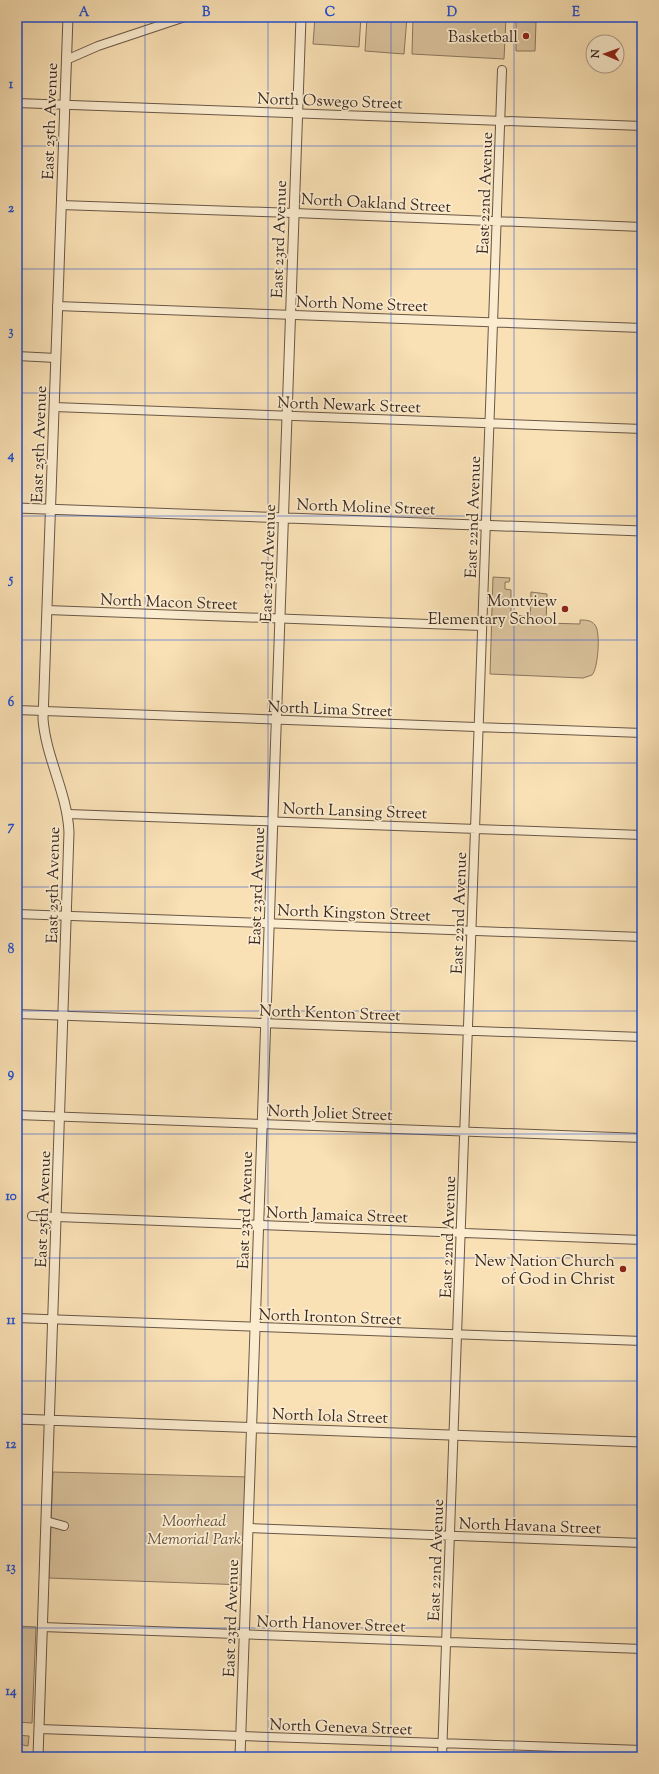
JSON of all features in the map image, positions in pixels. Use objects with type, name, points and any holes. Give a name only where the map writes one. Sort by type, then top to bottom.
[{"type":"street","name":"East 25th Avenue","points":[[38,1757],[69,832],[68,814],[62,789],[47,744],[44,711],[68,17]]},
{"type":"street","points":[[66,60],[98,46],[185,17]]},
{"type":"street","name":"East 23rd Avenue","points":[[240,1757],[301,17]]},
{"type":"street","name":"East 22nd Avenue","points":[[442,1757],[502,70]]},
{"type":"street","name":"North Oswego Street","points":[[17,103],[642,126]]},
{"type":"street","name":"North Oakland Street","points":[[61,205],[642,227]]},
{"type":"street","name":"North Nome Street","points":[[57,306],[642,328]]},
{"type":"street","points":[[17,356],[56,358]]},
{"type":"street","name":"North Newark Street","points":[[54,407],[642,429]]},
{"type":"street","name":"North Moline Street","points":[[17,508],[642,531]]},
{"type":"street","name":"North Macon Street","points":[[47,610],[482,626]]},
{"type":"street","name":"North Lima Street","points":[[17,710],[276,721],[479,726],[642,733]]},
{"type":"street","name":"North Lansing Street","points":[[68,814],[642,835]]},
{"type":"street","name":"North Kingston Street","points":[[17,914],[642,937]]},
{"type":"street","name":"North Kenton Street","points":[[17,1014],[642,1038]]},
{"type":"street","name":"North Joliet Street","points":[[17,1114],[642,1138]]},
{"type":"street","name":"North Jamaica Street","points":[[32,1216],[642,1240]]},
{"type":"street","name":"North Ironton Street","points":[[17,1318],[642,1341]]},
{"type":"street","name":"North Iola Street","points":[[17,1419],[642,1442]]},
{"type":"street","points":[[46,1521],[64,1526]]},
{"type":"street","name":"North Havana Street","points":[[248,1528],[642,1543]]},
{"type":"street","name":"North Hanover Street","points":[[42,1627],[642,1649]]},
{"type":"street","name":"North Geneva Street","points":[[39,1729],[642,1750]]},
{"type":"green space","points":[[315,17],[361,17],[359,47],[313,44]]},
{"type":"green space","points":[[367,17],[407,17],[404,54],[365,51]]},
{"type":"green space","points":[[413,17],[506,17],[504,59],[412,54]]},
{"type":"green space","name":"Basketball","points":[[516,21],[536,22],[535,51],[516,51]]},
{"type":"green space","points":[[493,577],[510,578],[509,582],[505,582],[505,589],[511,590],[511,615],[525,616],[525,622],[540,622],[540,619],[530,619],[531,592],[547,594],[546,623],[580,624],[580,620],[592,622],[597,629],[598,642],[596,666],[592,675],[583,678],[490,674]]},
{"type":"green space","name":"Moorhead Memorial Park","points":[[53,1472],[250,1477],[246,1585],[49,1578]]},
{"type":"green space","points":[[17,1626],[36,1627],[32,1723],[17,1722]]},
{"type":"green space","points":[[17,1735],[29,1736],[28,1746],[17,1744]]},
{"type":"place","name":"Basketball","points":[[526,36]]},
{"type":"place","name":"Montview Elementary School","points":[[565,609]]},
{"type":"place","name":"New Nation Church of God in Christ","points":[[623,1269]]}]
